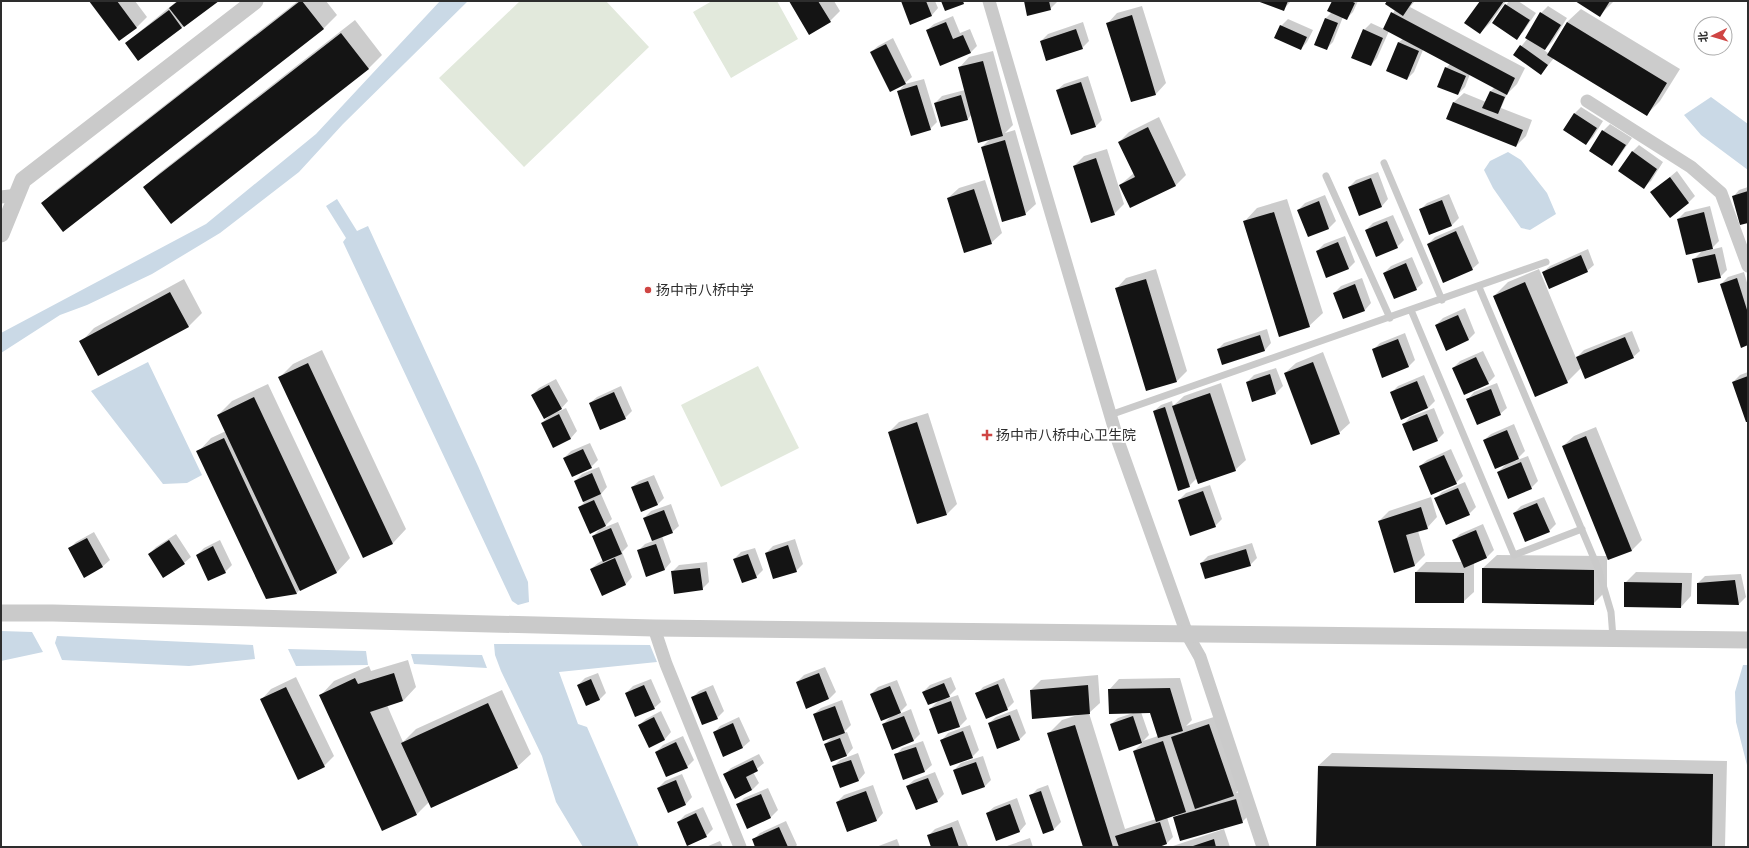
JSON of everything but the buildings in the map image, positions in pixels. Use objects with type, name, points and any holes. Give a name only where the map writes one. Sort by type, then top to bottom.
[{"type":"street","points":[[1,234],[9,196],[23,180],[255,1]]},
{"type":"street","points":[[989,1],[1118,441],[1187,634],[1200,657],[1263,847]]},
{"type":"street","points":[[1587,101],[1691,167],[1721,193],[1748,266]]},
{"type":"street","points":[[1,613],[654,628],[1748,640]]},
{"type":"street","points":[[654,628],[666,664],[740,847]]},
{"type":"lane","points":[[1384,163],[1442,300]]},
{"type":"lane","points":[[1326,176],[1390,318]]},
{"type":"lane","points":[[1110,415],[1442,300],[1546,262]]},
{"type":"lane","points":[[1479,287],[1598,568],[1611,612],[1613,638]]},
{"type":"lane","points":[[1411,310],[1514,555],[1582,529]]},
{"type":"shaded area","points":[[520,1],[606,1],[649,47],[524,167],[439,78]]},
{"type":"shaded area","points":[[712,1],[777,1],[798,39],[731,78],[693,12]]},
{"type":"shaded area","points":[[758,366],[799,448],[721,487],[681,405]]},
{"type":"water","points":[[440,1],[468,1],[343,124],[299,172],[220,233],[152,274],[87,305],[60,315],[1,353],[1,333],[206,224],[316,134]]},
{"type":"water","points":[[1711,97],[1748,124],[1748,170],[1701,135],[1684,115]]},
{"type":"water","points":[[1508,152],[1521,160],[1547,193],[1556,214],[1530,230],[1521,228],[1493,188],[1484,170],[1490,161]]},
{"type":"water","points":[[337,199],[357,231],[368,226],[478,466],[528,582],[529,602],[518,605],[512,601],[343,242],[346,238],[326,206]]},
{"type":"water","points":[[148,362],[202,475],[187,483],[163,484],[91,391]]},
{"type":"water","points":[[1,631],[32,632],[43,652],[1,661]]},
{"type":"water","points":[[57,636],[253,645],[255,659],[189,666],[62,660],[55,643]]},
{"type":"water","points":[[494,644],[650,645],[657,662],[559,672],[578,724],[587,727],[639,847],[583,847],[556,802],[542,756],[501,671],[495,655]]},
{"type":"water","points":[[288,649],[366,651],[368,665],[296,666]]},
{"type":"water","points":[[411,654],[482,655],[487,668],[414,664]]},
{"type":"water","points":[[1743,665],[1748,665],[1748,769],[1736,722],[1735,692]]},
{"type":"place","name":"扬中市八桥中学","points":[[648,290]]},
{"type":"place","name":"扬中市八桥中心卫生院","points":[[987,435]]}]
